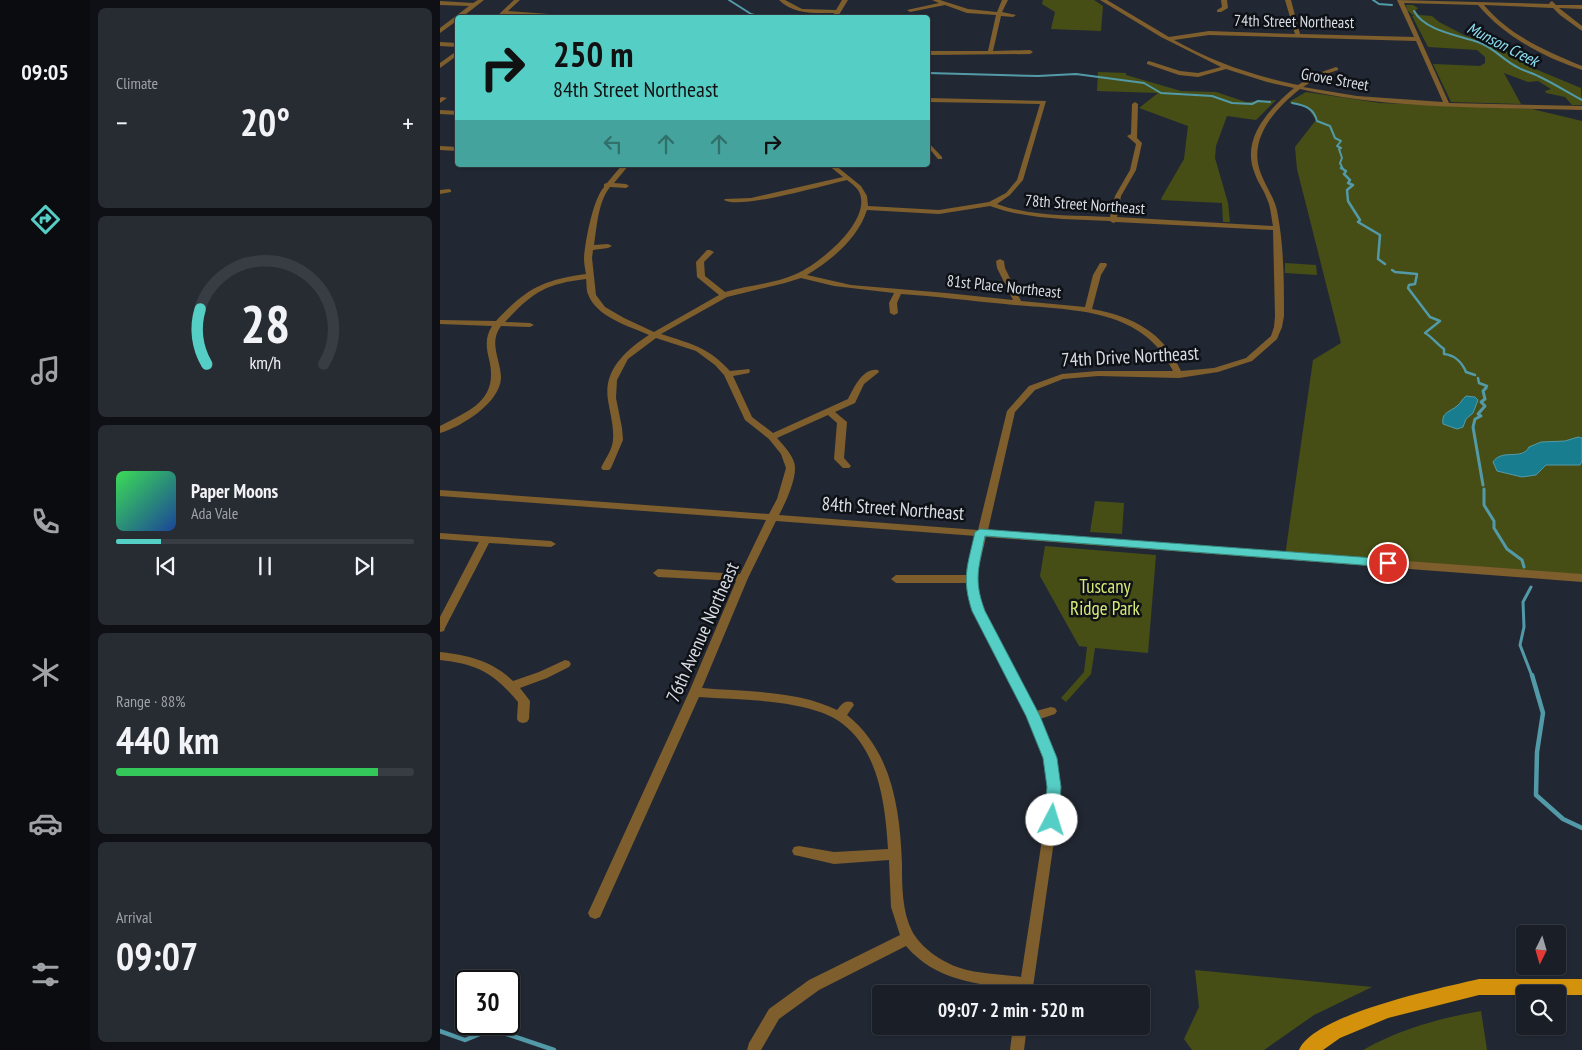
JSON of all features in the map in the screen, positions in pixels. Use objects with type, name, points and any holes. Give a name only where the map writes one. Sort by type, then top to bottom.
[{"type":"main road","points":[[1308,1050],[1333,1032],[1387,1010],[1478,987],[1582,987]]},
{"type":"street","points":[[460,15],[481,0]]},
{"type":"street","points":[[500,15],[517,0]]},
{"type":"street","points":[[782,0],[789,7],[796,9],[838,12]]},
{"type":"street","points":[[836,15],[846,0]]},
{"type":"street","points":[[935,0],[968,11],[1013,15]]},
{"type":"street","points":[[990,53],[998,14],[1005,0]]},
{"type":"street","name":"Grove Street","points":[[1105,0],[1170,38],[1227,67],[1300,87],[1372,99],[1447,104],[1582,108]]},
{"type":"street","points":[[1219,11],[1225,8],[1224,0]]},
{"type":"street","points":[[1288,0],[1298,36]]},
{"type":"street","points":[[1550,0],[1562,14],[1582,29]]},
{"type":"street","points":[[1447,104],[1400,1],[1582,7]]},
{"type":"street","points":[[1479,3],[1490,17],[1510,32],[1541,50],[1582,68]]},
{"type":"street","points":[[440,4],[476,4]]},
{"type":"street","points":[[910,10],[943,4]]},
{"type":"street","points":[[503,12],[552,15]]},
{"type":"street","points":[[440,31],[455,19]]},
{"type":"street","points":[[440,23],[449,23]]},
{"type":"street","name":"74th Street Northeast","points":[[1170,38],[1208,33],[1418,38]]},
{"type":"street","points":[[440,44],[455,45]]},
{"type":"street","points":[[930,53],[1030,52]]},
{"type":"street","points":[[440,66],[455,54]]},
{"type":"street","points":[[1149,64],[1179,73],[1198,75],[1227,67]]},
{"type":"street","points":[[1276,228],[1269,193],[1260,181],[1256,168],[1258,132],[1263,123],[1275,110],[1300,87],[1317,75],[1336,69]]},
{"type":"street","points":[[930,100],[1044,102],[1020,180],[1016,187],[1008,194],[991,204]]},
{"type":"street","points":[[1113,221],[1118,196],[1133,170],[1137,158],[1139,143],[1132,137],[1135,104]]},
{"type":"street","points":[[440,112],[455,113]]},
{"type":"street","points":[[930,146],[940,158]]},
{"type":"street","points":[[440,148],[455,148]]},
{"type":"street","points":[[606,186],[624,167]]},
{"type":"street","points":[[606,468],[618,442],[610,383],[625,356],[655,335],[724,295],[801,274],[837,250],[847,240],[864,208],[864,195],[859,187],[833,167]]},
{"type":"street","points":[[727,200],[751,200],[847,178]]},
{"type":"street","points":[[606,186],[626,186]]},
{"type":"street","name":"76th Avenue Northeast","points":[[595,913],[744,578],[782,499],[791,468],[785,454],[772,437],[748,418],[728,374],[718,363],[699,349],[655,335],[621,320],[602,309],[592,295],[589,248],[601,194],[606,186]]},
{"type":"street","points":[[440,192],[449,192]]},
{"type":"street","name":"78th Street Northeast","points":[[864,208],[940,212],[991,204],[1018,213],[1113,221],[1276,228]]},
{"type":"street","name":"74th Drive Northeast","points":[[1027,985],[1052,820],[1054,787],[1050,758],[1033,716],[978,611],[971,578],[980,532],[1011,411],[1016,401],[1024,393],[1056,379],[1074,375],[1179,375],[1206,373],[1239,364],[1268,346],[1276,334],[1280,314],[1276,228]]},
{"type":"street","points":[[589,248],[608,246]]},
{"type":"street","points":[[710,252],[700,262],[701,277],[724,295]]},
{"type":"street","points":[[1000,261],[1001,268],[1018,303]]},
{"type":"street","points":[[1088,310],[1097,275],[1103,265]]},
{"type":"street","name":"81st Place Northeast","points":[[801,274],[840,286],[1088,310],[1115,317],[1147,332],[1162,346],[1173,361],[1179,375]]},
{"type":"street","points":[[440,430],[480,407],[493,392],[496,369],[490,337],[498,325],[538,287],[560,280],[590,276]]},
{"type":"street","points":[[894,313],[893,303],[899,291]]},
{"type":"street","points":[[440,322],[530,325]]},
{"type":"street","points":[[728,374],[746,371]]},
{"type":"street","points":[[772,437],[852,400],[860,383],[875,372]]},
{"type":"street","points":[[828,412],[842,422],[839,459],[846,466]]},
{"type":"street","name":"84th Street Northeast","points":[[440,493],[1582,578]]},
{"type":"street","points":[[440,536],[551,544]]},
{"type":"street","points":[[440,628],[486,539]]},
{"type":"street","points":[[658,573],[744,578]]},
{"type":"street","points":[[896,579],[971,578]]},
{"type":"street","points":[[440,656],[479,662],[493,669],[512,686],[524,701],[523,719]]},
{"type":"street","points":[[512,686],[543,675],[565,664]]},
{"type":"street","points":[[694,692],[819,707],[839,716],[850,724],[871,748],[882,769],[888,792],[895,854],[897,909],[909,938],[931,960],[958,974],[1008,985]]},
{"type":"street","points":[[839,716],[848,705]]},
{"type":"street","points":[[1033,716],[1051,711]]},
{"type":"street","points":[[799,851],[834,858],[895,854]]},
{"type":"street","points":[[754,1048],[774,1014],[814,985],[909,938]]},
{"type":"street","points":[[1017,1050],[1019,1035]]},
{"type":"green space","points":[[1043,0],[1094,0],[1103,6],[1101,31],[1051,29],[1055,12],[1042,4]]},
{"type":"green space","points":[[1406,5],[1413,5],[1418,8],[1415,11],[1419,15],[1432,16],[1439,22],[1466,36],[1482,40],[1528,61],[1535,69],[1581,88],[1582,105],[1572,105],[1565,97],[1546,93],[1545,91],[1551,89],[1538,81],[1528,82],[1504,73],[1521,104],[1451,102],[1433,64],[1480,66],[1485,63],[1485,57],[1477,50],[1428,47],[1412,16],[1414,16],[1407,10]]},
{"type":"green space","points":[[1098,72],[1126,73],[1126,75],[1181,91],[1216,92],[1246,102],[1276,100],[1256,120],[1227,116],[1216,146],[1215,158],[1228,203],[1230,222],[1223,222],[1222,203],[1161,200],[1184,159],[1188,126],[1139,108],[1158,93],[1097,91]]},
{"type":"green space","points":[[1306,92],[1380,103],[1532,109],[1582,121],[1582,577],[1285,556],[1313,360],[1341,343],[1297,169],[1295,147],[1316,120],[1308,108],[1289,102]]},
{"type":"green space","points":[[1285,263],[1316,265],[1317,275],[1285,273]]},
{"type":"green space","points":[[1095,501],[1124,503],[1122,534],[1090,532]]},
{"type":"green space","name":"Tuscany Ridge Park","points":[[1045,546],[1156,555],[1148,653],[1095,648],[1091,674],[1066,702],[1061,698],[1084,672],[1087,647],[1079,646],[1040,576]]},
{"type":"green space","points":[[1195,970],[1372,987],[1314,1015],[1264,1050],[1192,1050],[1184,1039],[1199,1007]]},
{"type":"green space","points":[[1481,1011],[1487,1050],[1363,1050],[1391,1036],[1420,1025]]},
{"type":"water","points":[[1466,396],[1475,397],[1478,400],[1473,413],[1466,419],[1463,427],[1457,429],[1443,424],[1443,417]]},
{"type":"water","points":[[1578,437],[1582,438],[1582,461],[1580,465],[1546,465],[1536,475],[1522,477],[1497,471],[1493,462],[1501,456],[1522,453],[1529,447],[1541,442],[1565,441]]},
{"type":"waterway","points":[[729,0],[754,15]]},
{"type":"waterway","name":"Munson Creek","points":[[1373,0],[1379,4],[1392,5]]},
{"type":"waterway","name":"Munson Creek","points":[[1414,11],[1419,18],[1434,28],[1483,44],[1519,68],[1544,79],[1582,100]]},
{"type":"waterway","points":[[930,73],[1038,76],[1076,74],[1144,83],[1161,93],[1212,96],[1232,103],[1252,104],[1258,101],[1270,102]]},
{"type":"waterway","points":[[1292,103],[1308,108],[1314,113],[1317,121],[1330,126],[1335,138],[1341,141],[1337,146],[1341,148],[1339,149],[1342,158],[1340,163],[1343,169]]},
{"type":"waterway","points":[[1341,168],[1346,171],[1344,174],[1350,180],[1348,183],[1353,185],[1347,190],[1348,201],[1360,220],[1358,222],[1380,235],[1378,259],[1385,264]]},
{"type":"waterway","points":[[1392,270],[1395,272],[1417,274],[1415,284],[1409,285],[1408,288],[1430,317],[1440,321],[1425,333],[1444,349],[1444,354],[1454,357],[1460,362],[1466,372],[1475,375]]},
{"type":"waterway","points":[[1478,378],[1479,383],[1487,386],[1485,389]]},
{"type":"waterway","points":[[1483,485],[1473,427],[1475,419],[1481,416],[1478,414],[1485,406],[1481,402],[1485,399],[1483,391],[1485,389]]},
{"type":"waterway","points":[[1484,489],[1484,505],[1494,521],[1494,528],[1507,549],[1522,560],[1524,567]]},
{"type":"waterway","points":[[1531,587],[1523,602],[1524,627],[1520,645],[1532,676]]},
{"type":"waterway","points":[[1532,675],[1543,713],[1537,752],[1536,795],[1563,819],[1582,828]]},
{"type":"waterway","points":[[440,1031],[465,1040],[492,1029],[554,1050]]},
{"type":"route","points":[[1052,820],[1054,787],[1050,758],[1033,716],[978,611],[973,594],[971,578],[980,532],[1388,563]]}]
